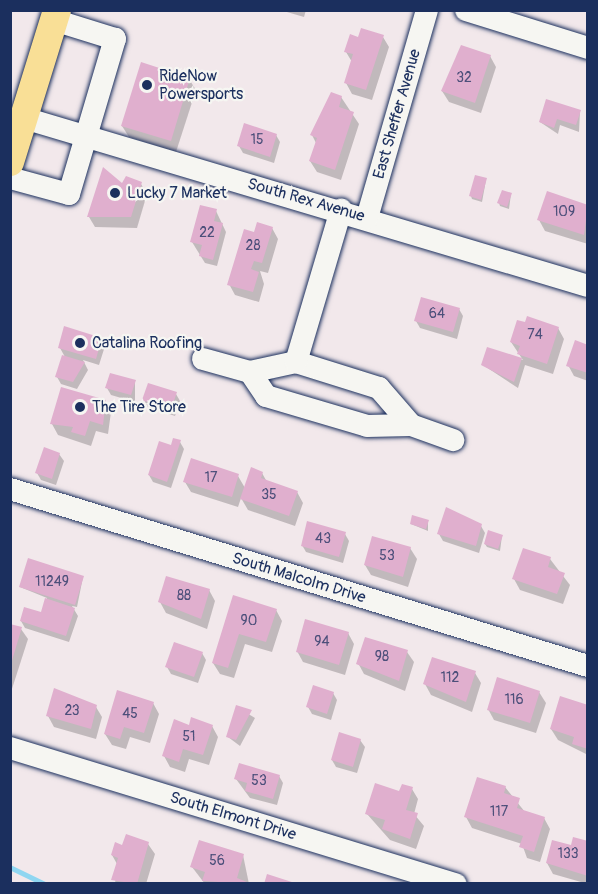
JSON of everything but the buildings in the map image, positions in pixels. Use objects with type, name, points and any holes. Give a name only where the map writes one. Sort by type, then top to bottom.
[{"type":"main road","points":[[10,162],[56,15]]},
{"type":"street","name":"East Sheffer Avenue","points":[[367,218],[427,10]]},
{"type":"street","points":[[466,10],[588,48]]},
{"type":"street","points":[[10,178],[69,194],[115,39],[56,15]]},
{"type":"street","name":"South Rex Avenue","points":[[24,118],[341,210],[588,286]]},
{"type":"street","points":[[296,362],[341,210]]},
{"type":"street","points":[[203,359],[250,372],[296,362],[379,388],[411,425]]},
{"type":"street","points":[[250,372],[266,396],[367,426],[411,425],[453,440]]},
{"type":"street","name":"South Malcolm Drive","points":[[10,489],[588,666]]},
{"type":"street","name":"South Elmont Drive","points":[[10,747],[456,884]]},
{"type":"waterway","points":[[10,867],[45,884]]},
{"type":"place","name":"RideNow Powersports","points":[[147,85]]},
{"type":"place","name":"Lucky 7 Market","points":[[115,193]]},
{"type":"place","name":"Catalina Roofing","points":[[80,343]]},
{"type":"place","name":"The Tire Store","points":[[80,407]]}]
